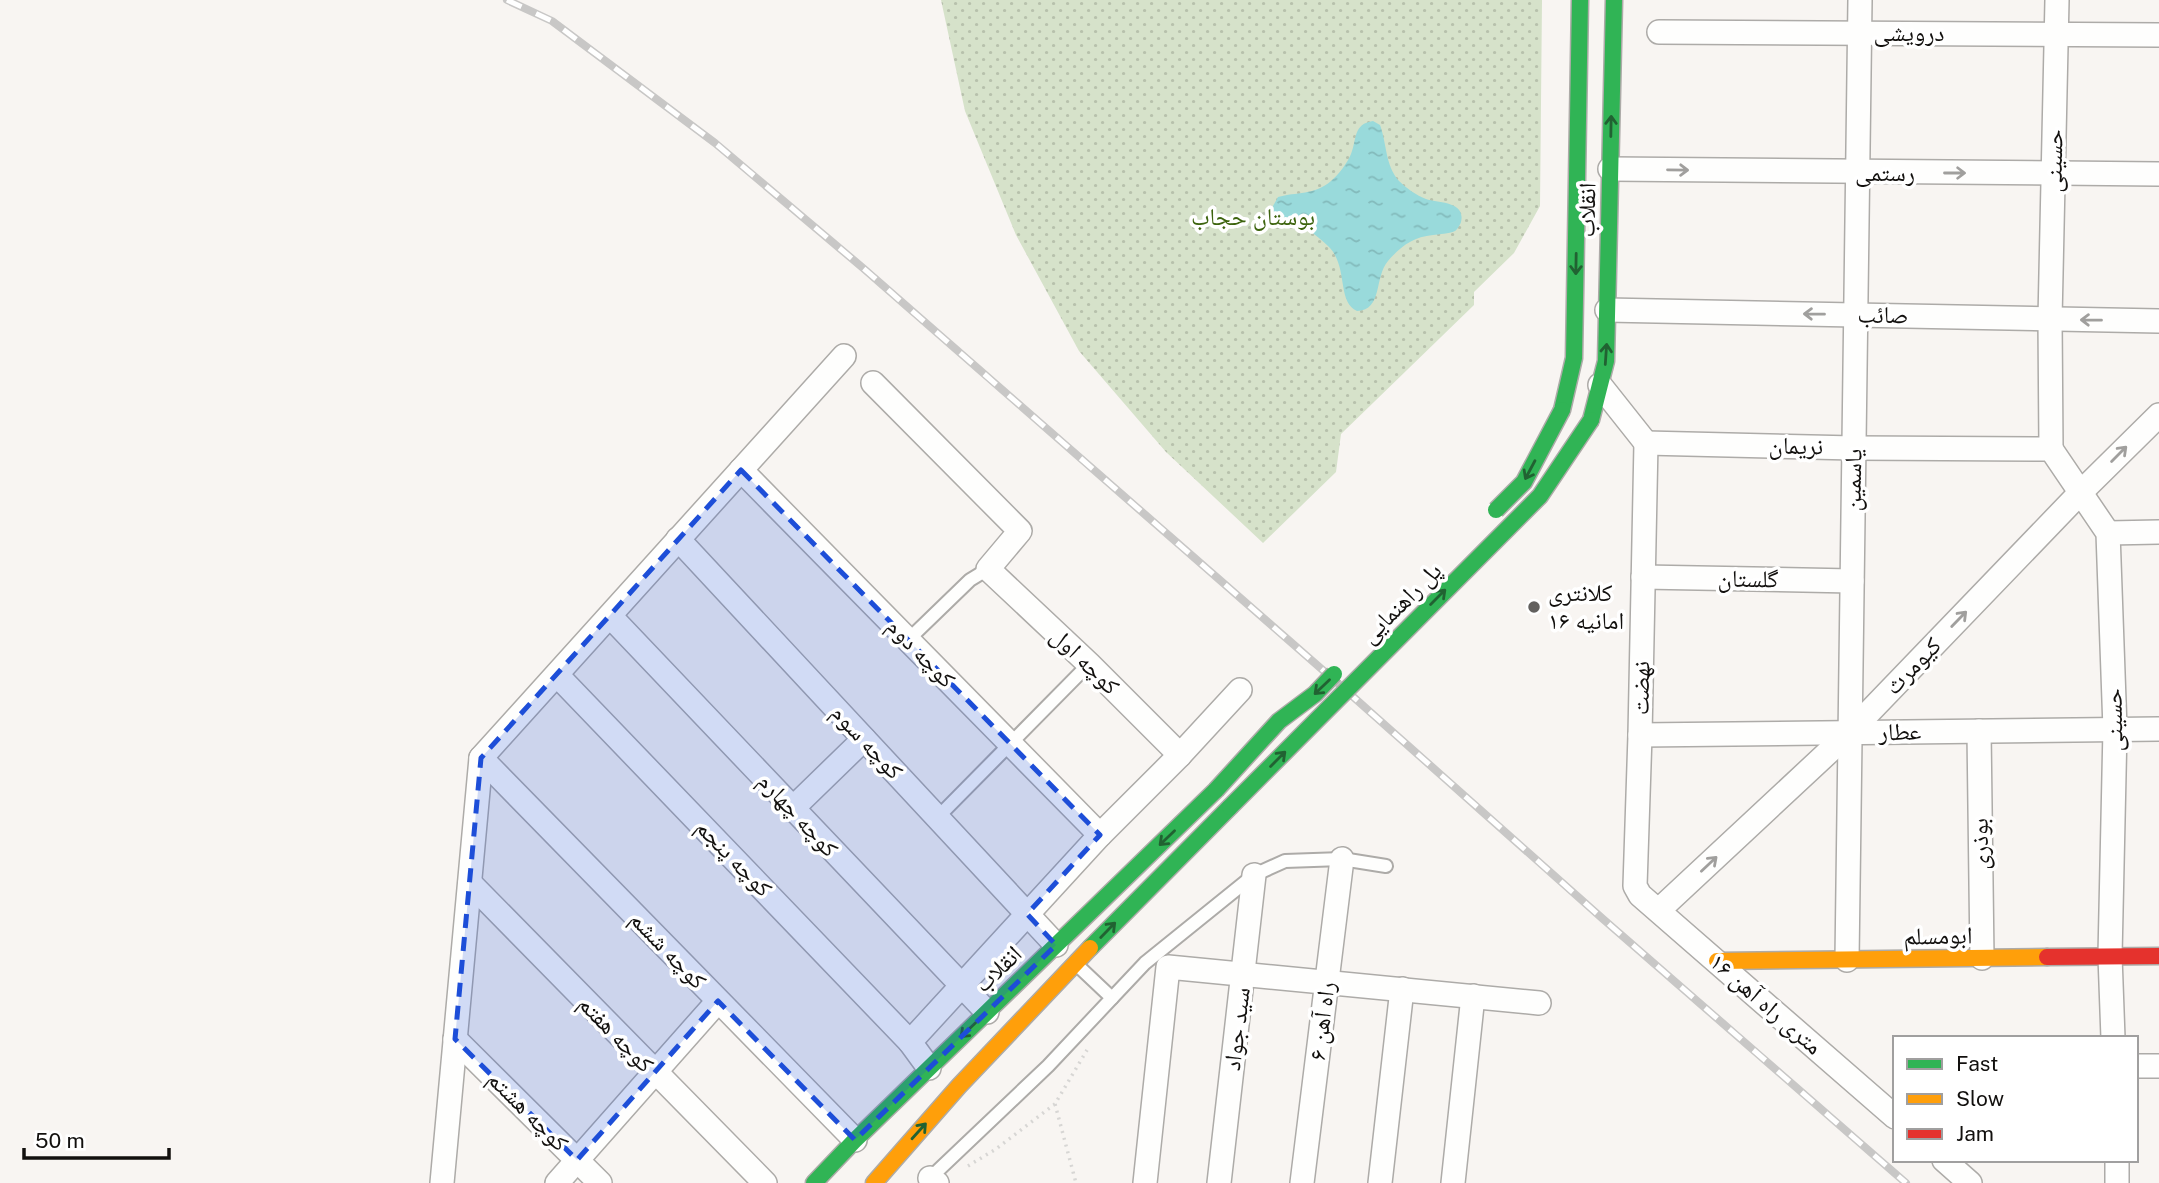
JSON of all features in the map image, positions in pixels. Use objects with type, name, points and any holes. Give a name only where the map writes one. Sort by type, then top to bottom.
[{"type":"main road","name":"انقلاب","points":[[1486,520],[1524,482],[1562,410],[1574,358],[1580,0]]},
{"type":"main road","name":"انقلاب","points":[[1591,420],[1606,361],[1614,0]]},
{"type":"main road","name":"پل راهنمایی","points":[[1076,964],[1540,496],[1591,420]]},
{"type":"main road","name":"پل راهنمایی","points":[[1216,790],[1279,721],[1315,694],[1343,665]]},
{"type":"main road","name":"انقلاب","points":[[814,1183],[1216,790]]},
{"type":"main road","name":"ابومسلم","points":[[1717,961],[2159,956]]},
{"type":"main road","points":[[874,1183],[1076,964]]},
{"type":"street","name":"یاسمین","points":[[1847,960],[1860,0]]},
{"type":"street","name":"حسینی","points":[[2050,449],[2057,0]]},
{"type":"street","name":"درویشی","points":[[1659,32],[2159,35]]},
{"type":"street","name":"رستمی","points":[[1610,169],[2159,174]]},
{"type":"street","name":"صائب","points":[[1607,310],[2159,321]]},
{"type":"street","points":[[442,1183],[481,758],[844,356]]},
{"type":"street","points":[[873,383],[1020,531],[988,569]]},
{"type":"street","points":[[1600,385],[1646,443]]},
{"type":"street","name":"کیومرث","points":[[1659,910],[1850,732],[2080,493],[2159,415]]},
{"type":"street","name":"نریمان","points":[[1646,443],[2050,449]]},
{"type":"street","name":"نهضت","points":[[1637,891],[1635,886],[1646,443]]},
{"type":"street","points":[[2050,449],[2108,533],[2159,532]]},
{"type":"street","name":"کوچه دوم","points":[[741,470],[1100,835]]},
{"type":"street","name":"حسینی","points":[[2108,533],[2115,729],[2110,956],[2113,1036]]},
{"type":"street","name":"کوچه سوم","points":[[678,539],[1056,945]]},
{"type":"street","name":"کوچه اول","points":[[988,569],[1180,755]]},
{"type":"street","name":"گلستان","points":[[1643,577],[1852,580]]},
{"type":"street","name":"کوچه چهارم","points":[[610,616],[987,1012]]},
{"type":"street","name":"کوچه پنجم","points":[[557,674],[911,1042],[929,1068]]},
{"type":"street","points":[[911,1042],[1100,835],[1240,690]]},
{"type":"street","name":"عطار","points":[[1640,734],[2159,729]]},
{"type":"street","name":"بوذری","points":[[1979,731],[1982,958]]},
{"type":"street","points":[[792,809],[864,739]]},
{"type":"street","name":"کوچه ششم","points":[[481,758],[855,1140]]},
{"type":"street","name":"راه آهن ۶","points":[[1302,1183],[1342,859]]},
{"type":"street","name":"سید جواد","points":[[1219,1183],[1254,876]]},
{"type":"street","name":"کوچه هفتم","points":[[470,883],[765,1183]]},
{"type":"street","name":"۱۶ متری راه آهن","points":[[1637,891],[1893,1115]]},
{"type":"street","points":[[1145,1183],[1168,967],[1539,1003]]},
{"type":"street","points":[[1380,1183],[1402,989]]},
{"type":"street","points":[[1453,1183],[1473,996]]},
{"type":"street","points":[[557,1183],[718,1001]]},
{"type":"street","name":"کوچه هشتم","points":[[455,1039],[600,1183]]},
{"type":"street","points":[[2138,1066],[2159,1066]]},
{"type":"street","points":[[1946,1162],[1970,1183]]},
{"type":"street","points":[[2117,1162],[2117,1183]]},
{"type":"lane","points":[[908,640],[970,580],[988,569]]},
{"type":"lane","points":[[937,817],[1089,664]]},
{"type":"lane","points":[[931,1181],[1145,963],[1254,876],[1285,861],[1342,859],[1386,866]]},
{"type":"lane","points":[[1076,964],[1112,998]]},
{"type":"path","points":[[962,1170],[996,1149],[1055,1104],[1093,1039],[1091,1021]]},
{"type":"path","points":[[1055,1104],[1076,1183]]},
{"type":"highlighted area","points":[[741,470],[1100,835],[1027,914],[1056,945],[855,1140],[718,1001],[577,1160],[455,1039],[481,758]]},
{"type":"green space","name":"بوستان حجاب","points":[[941,0],[1542,0],[1540,206],[1514,253],[1474,292],[1474,305],[1341,434],[1336,472],[1263,543],[1166,452],[1079,351],[1016,235],[965,111]]},
{"type":"water","points":[[1373,121],[1380,125],[1389,161],[1399,181],[1423,198],[1455,207],[1461,215],[1461,222],[1455,231],[1419,238],[1398,251],[1384,268],[1371,305],[1357,311],[1347,300],[1339,265],[1330,248],[1307,230],[1279,222],[1273,206],[1278,197],[1312,191],[1331,181],[1349,158],[1359,129]]},
{"type":"railway","points":[[507,0],[552,21],[715,143],[863,268],[1906,1183]]},
{"type":"traffic: fast","points":[[1562,410],[1574,358],[1580,0]]},
{"type":"traffic: fast","points":[[1591,420],[1606,361],[1614,0]]},
{"type":"traffic: fast","points":[[1496,510],[1524,482],[1562,410]]},
{"type":"traffic: fast","points":[[1230,807],[1540,496],[1591,420]]},
{"type":"traffic: fast","points":[[1216,790],[1279,721],[1315,694],[1334,674]]},
{"type":"traffic: fast","points":[[814,1183],[1216,790]]},
{"type":"traffic: fast","points":[[1090,948],[1230,807]]},
{"type":"traffic: slow","points":[[874,1183],[959,1086],[1090,948]]},
{"type":"traffic: slow","points":[[1717,961],[2047,957]]},
{"type":"traffic: jam","points":[[2047,957],[2159,956]]},
{"type":"place","name":"کلانتری ۱۶ امانیه","points":[[1534,607]]}]
